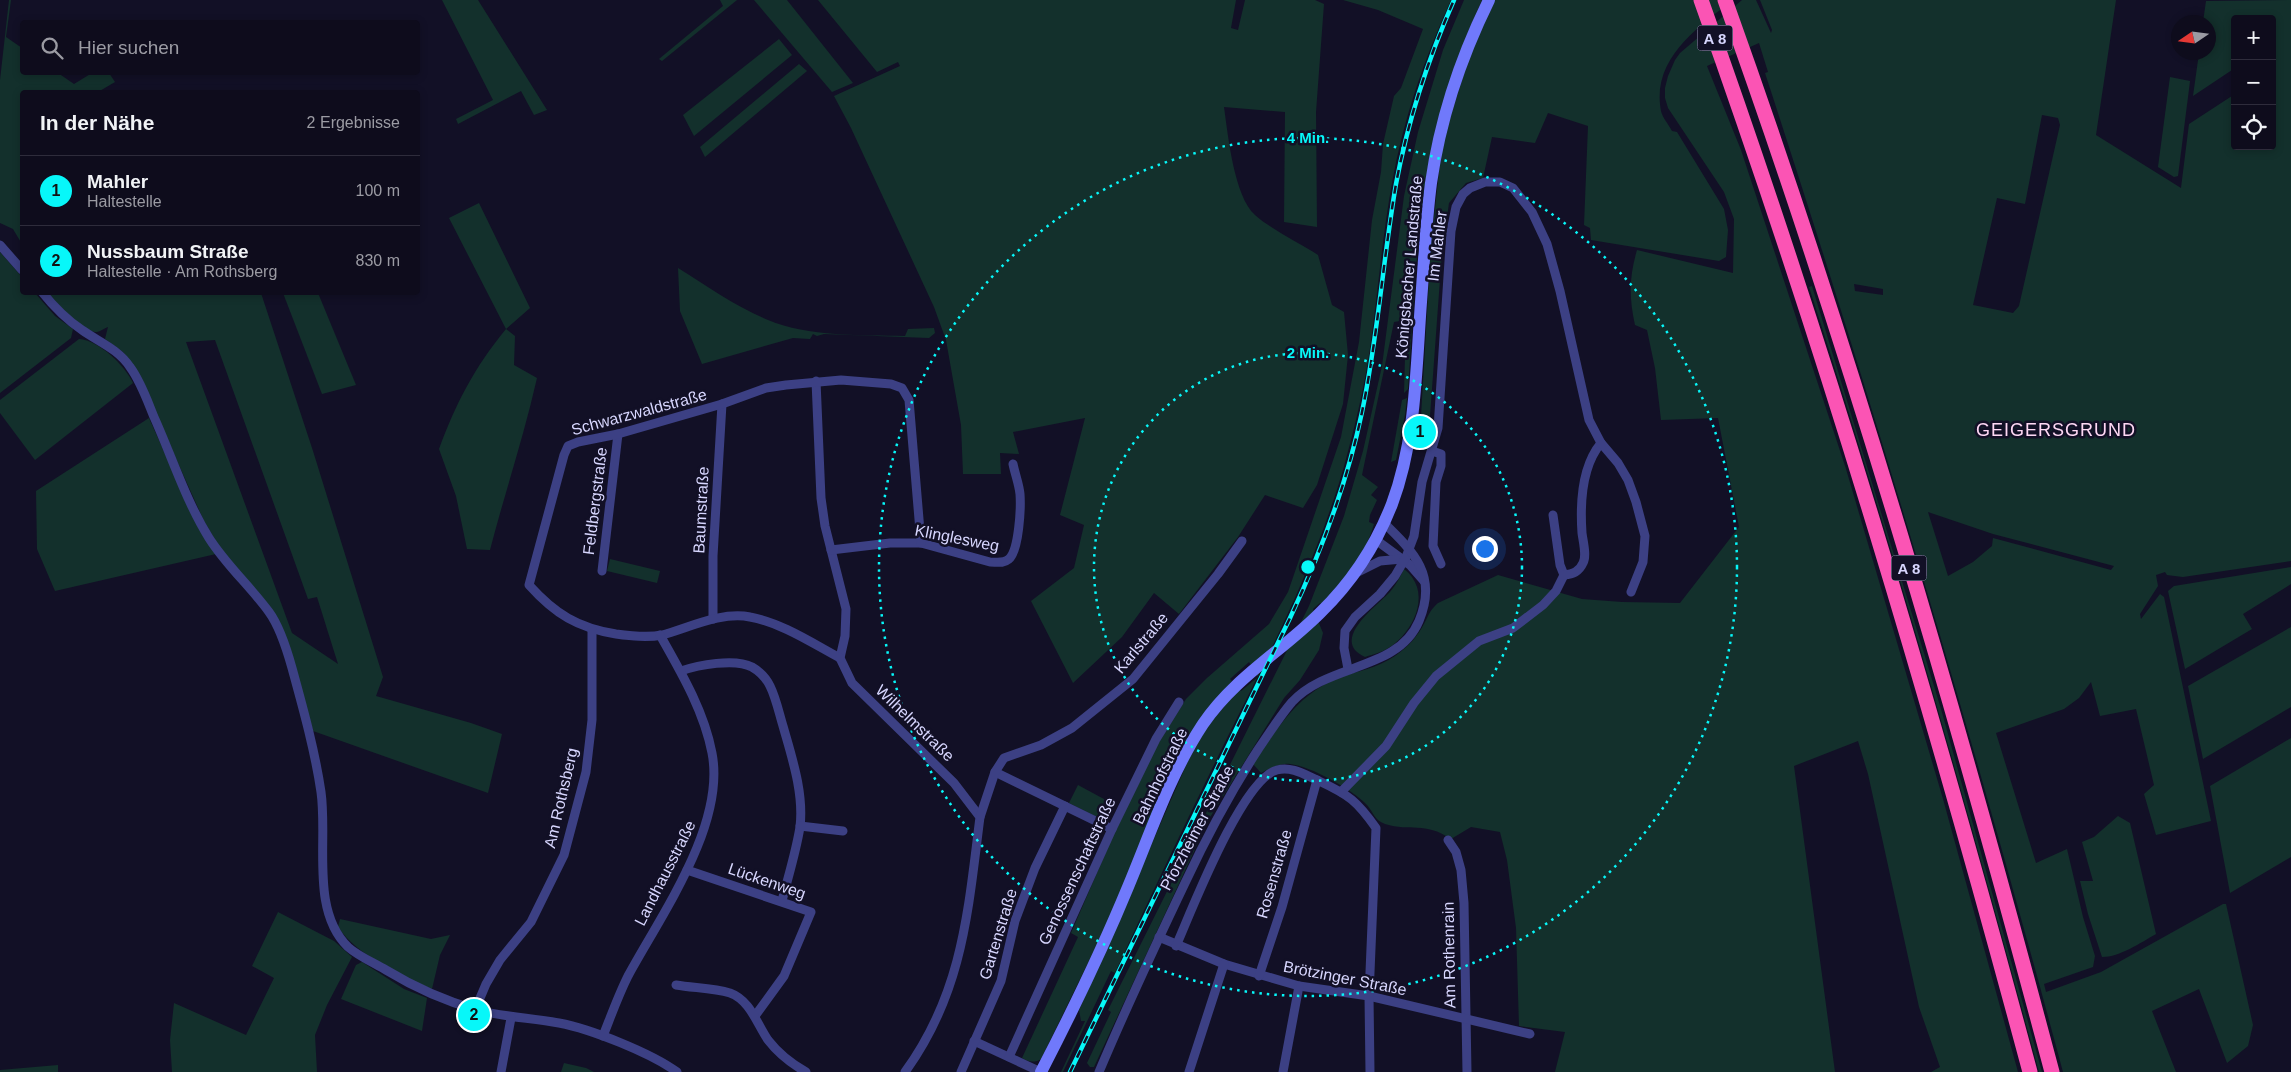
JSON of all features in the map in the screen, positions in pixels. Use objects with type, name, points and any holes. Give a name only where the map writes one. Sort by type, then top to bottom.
[{"type":"highway","name":"A 8","points":[[1701,0],[1797,278],[1852,451],[1948,777],[2030,1072]]},
{"type":"highway","name":"A 8","points":[[1725,0],[1810,250],[1902,545],[2052,1072]]},
{"type":"main road","name":"Königsbacher Landstraße","points":[[1376,540],[1399,484],[1410,430],[1427,225],[1435,163],[1453,91],[1489,0]]},
{"type":"main road","name":"Bahnhofstraße","points":[[1041,1072],[1110,929],[1186,753],[1218,704],[1240,680],[1320,614],[1354,574],[1376,540]]},
{"type":"street","name":"Im Mahler","points":[[1348,669],[1344,648],[1346,631],[1355,617],[1391,581],[1406,557],[1414,536],[1422,482],[1438,428],[1451,230],[1456,207],[1463,194],[1470,188],[1485,182],[1500,182],[1513,188],[1532,212],[1547,244],[1560,291],[1584,404],[1601,443],[1618,463],[1628,480],[1644,536],[1643,562],[1630,592]]},
{"type":"street","points":[[0,245],[20,268]]},
{"type":"street","points":[[44,295],[54,307],[72,323],[114,349],[130,366],[141,386],[209,538],[228,564],[270,613],[292,667],[318,774],[323,813],[324,885],[327,908],[335,932],[350,949],[418,987],[475,1010],[511,1018],[560,1024],[603,1036],[665,1064],[677,1072]]},
{"type":"street","points":[[592,630],[625,636],[660,636],[713,619],[749,616],[802,637],[840,658],[845,636],[846,609],[831,550],[821,498],[816,381]]},
{"type":"street","name":"Schwarzwaldstraße","points":[[592,630],[576,623],[551,606],[529,585],[568,446],[578,442],[618,434],[722,404],[766,388],[816,381],[874,382],[891,384],[902,388],[909,400],[921,543]]},
{"type":"street","name":"Baumstraße","points":[[713,619],[713,556],[722,404]]},
{"type":"street","name":"Feldbergstraße","points":[[602,571],[618,434]]},
{"type":"street","points":[[1341,792],[1386,746],[1414,703],[1436,676],[1478,641],[1513,628],[1543,605],[1556,591],[1564,575],[1579,570],[1584,561],[1582,524],[1587,466],[1592,454],[1601,443]]},
{"type":"street","points":[[1432,451],[1441,454],[1441,466],[1436,482],[1433,546],[1441,564]]},
{"type":"street","name":"Klinglesweg","points":[[831,550],[890,543],[921,543],[990,562],[1001,563],[1009,559],[1013,553],[1018,530],[1020,494],[1013,464]]},
{"type":"street","points":[[1552,515],[1560,565],[1564,575]]},
{"type":"street","name":"Pforzheimer Straße","points":[[1099,1072],[1159,937],[1216,817],[1276,722],[1293,701],[1309,687],[1348,669],[1388,654],[1403,644],[1418,623],[1424,609],[1426,595],[1421,566],[1415,555],[1384,523]]},
{"type":"street","points":[[1376,540],[1406,562],[1424,581]]},
{"type":"street","name":"Karlstraße","points":[[980,817],[995,772],[1004,758],[1042,745],[1072,728],[1133,679],[1191,604],[1218,574],[1242,541]]},
{"type":"street","points":[[1354,574],[1387,559],[1406,562]]},
{"type":"street","name":"Am Rothsberg","points":[[475,1010],[486,984],[500,960],[531,922],[564,854],[586,772],[591,728],[592,630]]},
{"type":"street","name":"Landhausstraße","points":[[603,1036],[619,993],[686,870],[708,818],[713,781],[712,754],[699,711],[681,672],[660,636]]},
{"type":"street","name":"Wilhelmstraße","points":[[840,658],[852,682],[954,783],[980,817]]},
{"type":"street","points":[[681,672],[710,664],[739,663],[750,666],[761,673],[770,686],[793,762],[800,804],[800,826],[782,901]]},
{"type":"street","name":"Genossenschaftstraße","points":[[1009,1057],[1112,829],[1156,739],[1179,702]]},
{"type":"street","points":[[1176,946],[1207,873],[1225,837],[1253,790],[1274,770],[1289,768],[1346,794],[1364,811],[1376,828],[1369,996],[1370,1072]]},
{"type":"street","points":[[995,772],[1112,829]]},
{"type":"street","name":"Rosenstraße","points":[[1259,976],[1282,907],[1317,780]]},
{"type":"street","name":"Gartenstraße","points":[[961,1072],[1001,981],[1015,921],[1034,868],[1064,806]]},
{"type":"street","points":[[905,1072],[924,1044],[949,991],[967,920],[980,817]]},
{"type":"street","points":[[800,826],[843,831]]},
{"type":"street","name":"Am Rothenrain","points":[[1448,840],[1456,852],[1461,870],[1465,946],[1467,1072]]},
{"type":"street","name":"Lückenweg","points":[[686,870],[811,912],[784,976],[754,1016]]},
{"type":"street","name":"Brötzinger Straße","points":[[1159,937],[1176,946],[1259,976],[1298,986],[1369,996],[1530,1034]]},
{"type":"street","points":[[1189,1072],[1224,964]]},
{"type":"street","points":[[676,985],[730,993],[742,1000],[769,1041],[783,1056],[806,1072]]},
{"type":"street","points":[[1283,1072],[1298,986]]},
{"type":"street","points":[[502,1072],[511,1018]]},
{"type":"street","points":[[974,1041],[1041,1072]]},
{"type":"green space","points":[[9,0],[11,0],[6,37],[20,47],[20,75],[61,75],[74,84],[89,75],[110,75],[115,82],[101,90],[20,90],[20,241],[13,229],[0,223],[0,80]]},
{"type":"green space","points":[[442,0],[478,0],[547,110],[534,115],[521,91],[458,124],[456,119],[493,100]]},
{"type":"green space","points":[[720,0],[737,0],[662,61],[659,59],[723,6]]},
{"type":"green space","points":[[754,0],[787,0],[853,83],[832,92]]},
{"type":"green space","points":[[818,0],[1236,0],[1231,28],[1238,30],[1245,0],[1315,0],[1324,4],[1316,112],[1317,227],[1284,222],[1285,112],[1224,107],[1233,164],[1242,194],[1248,206],[1255,215],[1268,225],[1318,255],[1332,305],[1344,312],[1348,355],[1343,404],[1317,485],[1303,508],[1265,495],[1238,537],[1179,614],[1154,593],[1122,637],[1073,683],[1031,601],[1074,568],[1084,525],[1060,515],[1085,418],[1013,432],[1019,454],[1000,453],[1001,474],[963,474],[961,425],[946,340],[934,307],[851,128],[834,96],[900,66],[898,62],[877,72]]},
{"type":"green space","points":[[1343,0],[1451,0],[1432,45],[1408,113],[1402,136],[1385,224],[1368,364],[1343,470],[1306,573],[1258,676],[1249,662],[1230,679],[1232,681],[1217,699],[1041,1059],[1032,1062],[1022,1058],[1078,937],[1071,933],[1112,838],[1156,747],[1186,699],[1207,678],[1269,624],[1288,592],[1341,437],[1359,342],[1372,220],[1381,172],[1383,144],[1394,96],[1401,88],[1423,29],[1378,10]]},
{"type":"green space","points":[[1464,0],[1482,0],[1447,90],[1429,160],[1419,235],[1408,389],[1404,393],[1406,320],[1394,322],[1362,475],[1378,487],[1371,495],[1377,500],[1370,515],[1369,522],[1374,524],[1370,536],[1359,557],[1345,577],[1322,604],[1320,603],[1313,609],[1323,633],[1319,650],[1300,680],[1284,698],[1209,819],[1094,1067],[1090,1067],[1087,1063],[1111,1012],[1108,1010],[1309,606],[1344,516],[1363,451],[1382,366],[1404,196],[1418,132],[1443,50]]},
{"type":"green space","points":[[1495,0],[1733,0],[1692,33],[1680,46],[1670,60],[1663,76],[1660,92],[1661,111],[1664,118],[1672,131],[1677,132],[1724,209],[1728,230],[1726,257],[1719,261],[1591,240],[1590,228],[1584,225],[1588,126],[1548,113],[1535,143],[1492,137],[1483,178],[1466,183],[1449,203],[1442,252],[1430,416],[1421,416],[1431,245],[1442,144],[1471,51]]},
{"type":"green space","points":[[1742,0],[1756,0],[1771,33],[1772,30],[1760,0],[2116,0],[2096,135],[2181,188],[2189,124],[2231,97],[2231,150],[2276,150],[2276,15],[2231,15],[2231,71],[2193,96],[2198,60],[2216,60],[2216,15],[2204,15],[2206,1],[2291,0],[2291,561],[2183,577],[2167,575],[2165,572],[2156,575],[2158,586],[2140,614],[2141,619],[2160,594],[2164,597],[2211,821],[2156,835],[2144,794],[2154,785],[2136,709],[2100,716],[2091,682],[2079,698],[2064,709],[1996,733],[2036,863],[2067,849],[2083,917],[2095,956],[2093,967],[2044,984],[2046,992],[2101,972],[2226,904],[2253,1025],[2248,1046],[2227,1063],[2199,989],[2152,1011],[2176,1072],[2063,1072],[1958,696],[1883,446],[1765,73],[1768,72],[1759,43],[1707,66],[1741,150],[1846,469],[1943,799],[2018,1072],[1931,1072],[1940,1067],[1919,1007],[1868,774],[1858,741],[1794,766],[1835,1072],[1555,1072],[1565,1032],[1519,1026],[1516,928],[1507,860],[1500,832],[1471,827],[1451,839],[1425,828],[1385,824],[1376,818],[1361,799],[1342,786],[1309,769],[1283,764],[1261,773],[1253,764],[1279,726],[1311,693],[1338,678],[1382,664],[1395,656],[1416,637],[1430,612],[1438,603],[1498,575],[1582,599],[1680,603],[1739,527],[1718,418],[1661,420],[1655,368],[1647,330],[1635,325],[1632,306],[1631,278],[1637,250],[1733,273],[1734,219],[1724,192],[1668,108],[1665,98],[1668,76],[1680,53]],"holes":[[[2042,115],[2058,118],[2060,125],[2019,306],[2013,313],[1973,305],[1997,198],[2025,204]],[[1854,284],[1883,289],[1883,295],[1855,291]],[[1928,512],[1993,534],[2114,566],[2111,570],[1993,538],[1992,546],[1973,562],[1948,576]]]},
{"type":"green space","points":[[779,39],[792,55],[694,136],[683,115]]},
{"type":"green space","points":[[799,64],[807,71],[705,157],[700,147]]},
{"type":"green space","points":[[2170,77],[2190,81],[2178,176],[2174,177],[2158,167]]},
{"type":"green space","points":[[479,203],[530,308],[506,329],[449,218]]},
{"type":"green space","points":[[0,252],[20,275],[20,295],[37,295],[55,316],[73,329],[71,338],[0,393]]},
{"type":"green space","points":[[678,268],[745,309],[784,326],[800,330],[854,335],[905,336],[908,329],[934,328],[935,333],[929,338],[824,334],[817,336],[813,334],[810,339],[793,338],[702,364],[680,311]]},
{"type":"green space","points":[[1812,286],[1941,709],[2042,1072],[2039,1072],[1985,875],[1900,580],[1809,287]]},
{"type":"green space","points":[[50,295],[262,295],[313,451],[383,677],[376,696],[471,723],[502,734],[488,793],[313,731],[284,632],[219,546],[204,521],[137,372],[123,352],[105,339],[108,327],[97,332],[92,331],[71,317]],"holes":[[[215,340],[308,599],[317,597],[338,664],[292,633],[186,342]]]},
{"type":"green space","points":[[284,295],[319,295],[356,385],[322,394]]},
{"type":"green space","points":[[506,329],[515,336],[514,365],[537,378],[490,550],[467,549],[456,496],[439,449],[452,416],[467,386],[484,358]]},
{"type":"green space","points":[[79,339],[87,340],[103,349],[118,362],[133,383],[35,460],[0,413],[0,400]]},
{"type":"green space","points":[[1407,398],[1396,460],[1391,462],[1402,400]]},
{"type":"green space","points":[[149,418],[198,527],[216,554],[55,591],[37,549],[36,491]]},
{"type":"green space","points":[[610,559],[660,571],[657,583],[607,571]]},
{"type":"green space","points":[[2291,567],[2291,584],[2243,614],[2252,629],[2185,669],[2168,591],[2174,586]]},
{"type":"green space","points":[[1404,569],[1417,587],[1419,597],[1418,608],[1414,618],[1409,628],[1393,645],[1383,651],[1365,657],[1355,650],[1352,642],[1354,633],[1359,623],[1390,592]]},
{"type":"green space","points":[[2291,627],[2291,707],[2203,759],[2188,686]]},
{"type":"green space","points":[[1257,678],[1184,826],[1115,973],[1111,971],[1063,1072],[1061,1072],[1085,1021],[1081,1021],[1079,1010],[1191,754],[1208,726],[1239,689],[1241,691]]},
{"type":"green space","points":[[2291,738],[2291,857],[2230,893],[2210,786]]},
{"type":"green space","points":[[1078,785],[1115,805],[1105,821],[1069,803]]},
{"type":"green space","points":[[2118,816],[2130,823],[2156,934],[2116,955],[2102,957],[2080,881],[2093,881],[2082,842],[2094,837]]},
{"type":"green space","points":[[278,912],[334,941],[352,957],[327,1005],[315,1035],[317,1072],[172,1072],[170,1040],[174,1003],[246,1035],[274,978],[252,966]]},
{"type":"green space","points":[[340,919],[431,939],[450,935],[440,955],[432,989],[381,964],[356,946],[338,927]]},
{"type":"green space","points":[[362,962],[404,989],[427,998],[422,1031],[341,999],[356,965]]},
{"type":"green space","points":[[564,1063],[586,1068],[594,1072],[561,1072]]},
{"type":"green space","points":[[58,1065],[58,1072],[0,1072],[0,1070]]},
{"type":"railway","points":[[1070,1072],[1290,618],[1332,517],[1356,439],[1368,383],[1391,212],[1406,137],[1420,90],[1454,0]]},
{"type":"place","name":"Mahler","points":[[1420,432]]},
{"type":"place","name":"Nussbaum Straße","points":[[474,1015]]},
{"type":"district","name":"GEIGERSGRUND","points":[[2056,430]]}]
